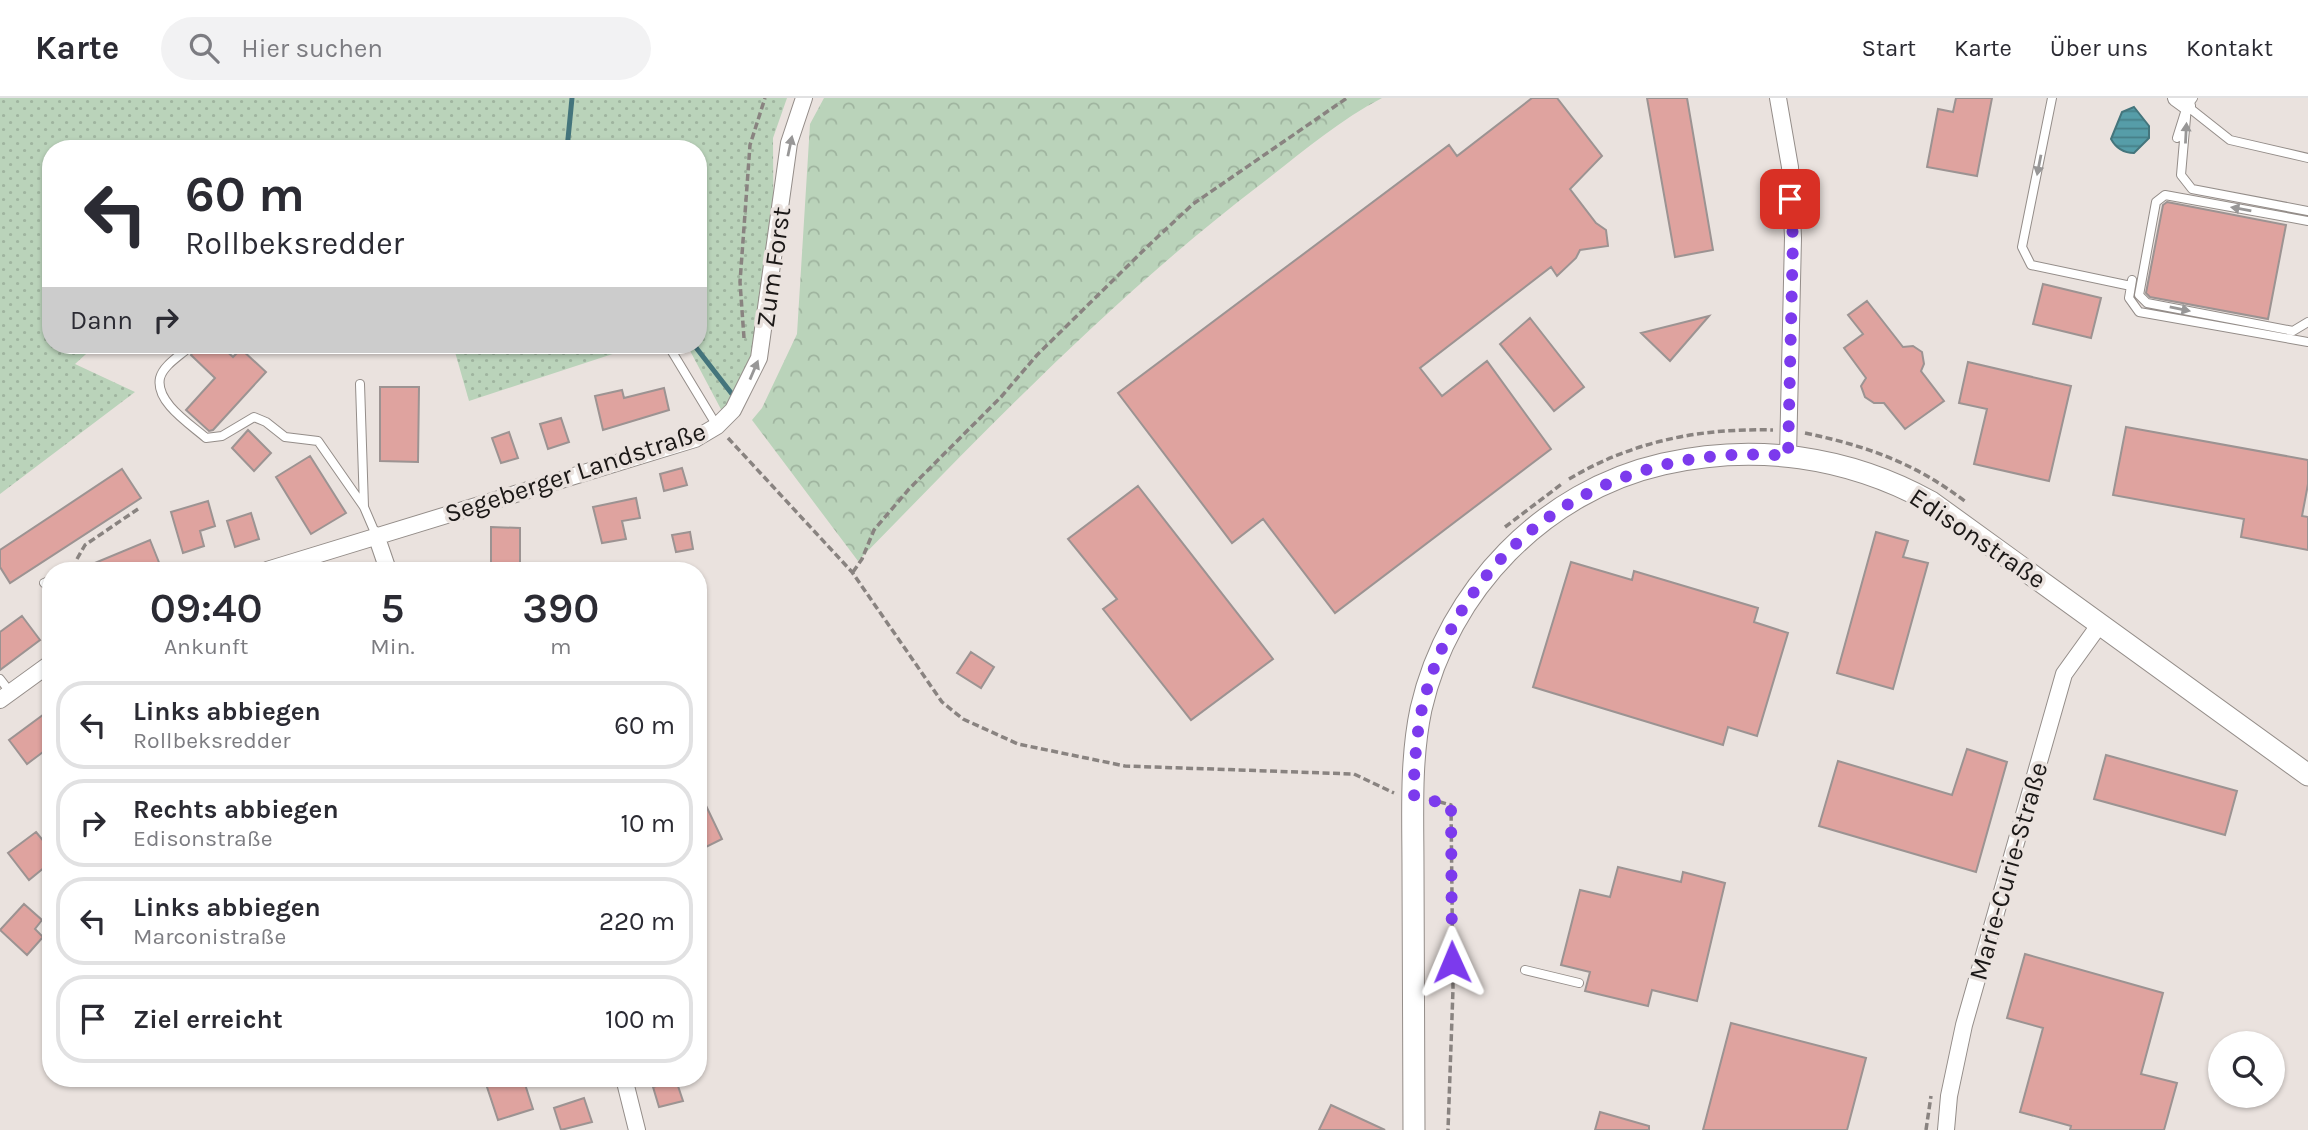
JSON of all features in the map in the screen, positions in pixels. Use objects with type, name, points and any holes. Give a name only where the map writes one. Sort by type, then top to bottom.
[{"type":"street","name":"Zum Forst","points":[[717,426],[745,391],[759,358],[789,143],[804,98]]},
{"type":"street","points":[[1778,98],[1790,167],[1793,238],[1788,456]]},
{"type":"street","name":"Segeberger Landstraße","points":[[311,562],[376,535],[695,439],[717,426]]},
{"type":"street","name":"Edisonstraße","points":[[1414,1130],[1404,794],[1421,712],[1440,653],[1473,593],[1522,537],[1558,509],[1589,491],[1637,470],[1716,455],[1756,453],[1849,467],[1910,491],[1931,502],[2308,775]]},
{"type":"street","points":[[376,535],[385,562]]},
{"type":"street","name":"Marie-Curie-Straße","points":[[1946,1130],[1949,1096],[1964,1025],[2064,674],[2100,624]]},
{"type":"street","points":[[3,690],[42,668]]},
{"type":"street","points":[[626,1087],[637,1130]]},
{"type":"lane","points":[[2052,98],[2022,247],[2031,265],[2131,283],[2129,298],[2139,312],[2308,342]]},
{"type":"lane","points":[[2177,138],[2185,101]]},
{"type":"lane","points":[[2185,101],[2230,140],[2308,158]]},
{"type":"lane","points":[[2185,101],[2181,175],[2192,189],[2308,211]]},
{"type":"lane","points":[[2308,222],[2165,195],[2156,202],[2139,295],[2147,303],[2293,331],[2308,322]]},
{"type":"lane","points":[[182,354],[162,373],[160,391],[169,405],[206,438],[219,437],[254,417],[266,422],[285,437],[318,441],[364,507],[376,535]]},
{"type":"lane","points":[[673,354],[717,426]]},
{"type":"lane","points":[[360,384],[364,507]]},
{"type":"lane","points":[[1525,970],[1578,984]]},
{"type":"path","points":[[745,345],[740,282],[750,145],[765,98]]},
{"type":"path","points":[[852,572],[862,559],[874,530],[884,517],[1001,397],[1037,355],[1193,204],[1347,98]]},
{"type":"path","name":"Segeberger Landstraße","points":[[717,426],[852,572],[942,702],[963,719],[1018,744],[1112,764],[1354,774],[1404,794],[1451,806],[1449,1128]]},
{"type":"path","points":[[1501,531],[1527,507],[1570,478],[1614,456],[1646,444],[1699,432],[1789,430],[1862,445],[1931,477],[1971,505]]},
{"type":"path","points":[[75,562],[85,545],[138,509]]},
{"type":"path","points":[[1395,780],[1404,794],[1395,807]]},
{"type":"path","points":[[1449,1128],[1455,1130]]},
{"type":"green space","points":[[0,98],[787,98],[773,138],[774,323],[724,415],[692,354],[707,354],[707,140],[42,140],[42,354],[86,354],[75,364],[135,392],[0,494]]},
{"type":"green space","points":[[824,98],[1382,98],[1320,138],[1154,272],[1053,365],[858,561],[752,420],[762,408],[797,334],[810,124]]},
{"type":"green space","points":[[456,354],[613,354],[469,401]]},
{"type":"water","points":[[2134,107],[2149,126],[2149,138],[2134,153],[2121,149],[2111,139],[2122,112]]},
{"type":"building","points":[[1532,98],[1557,98],[1602,156],[1570,189],[1596,223],[1606,230],[1608,246],[1580,250],[1576,258],[1557,276],[1551,267],[1420,368],[1442,396],[1487,361],[1551,449],[1335,613],[1263,519],[1232,543],[1118,393],[1449,145],[1457,156]]},
{"type":"building","points":[[1647,98],[1687,98],[1713,250],[1675,257]]},
{"type":"building","points":[[1956,98],[1992,98],[1977,176],[1927,167],[1938,109],[1953,112]]},
{"type":"building","points":[[2167,202],[2286,225],[2268,319],[2150,297],[2146,293],[2163,205]]},
{"type":"building","points":[[2043,284],[2101,298],[2091,338],[2033,324]]},
{"type":"building","points":[[1867,301],[1903,347],[1913,346],[1922,352],[1924,364],[1921,371],[1944,401],[1905,429],[1884,403],[1874,403],[1865,397],[1861,386],[1866,378],[1844,348],[1863,334],[1848,315]]},
{"type":"building","points":[[1709,316],[1670,361],[1641,333]]},
{"type":"building","points":[[1530,318],[1584,387],[1554,411],[1500,344]]},
{"type":"building","points":[[230,354],[233,357],[236,354],[246,354],[266,372],[213,430],[209,431],[186,410],[215,378],[191,355]]},
{"type":"building","points":[[1968,362],[2071,386],[2049,481],[1974,464],[1987,409],[1959,403]]},
{"type":"building","points":[[380,387],[419,387],[418,462],[380,461]]},
{"type":"building","points":[[664,388],[669,410],[603,430],[595,396],[622,390],[624,398]]},
{"type":"building","points":[[561,418],[569,442],[548,449],[540,424]]},
{"type":"building","points":[[2126,427],[2308,460],[2308,484],[2302,516],[2308,517],[2308,550],[2241,537],[2244,519],[2113,495]]},
{"type":"building","points":[[248,430],[271,453],[254,471],[232,448]]},
{"type":"building","points":[[509,432],[518,458],[501,463],[492,438]]},
{"type":"building","points":[[310,456],[346,513],[311,534],[276,477]]},
{"type":"building","points":[[682,468],[687,485],[664,491],[660,474]]},
{"type":"building","points":[[122,469],[141,498],[10,583],[0,567],[0,550]]},
{"type":"building","points":[[1138,486],[1273,659],[1191,720],[1103,609],[1117,599],[1068,539]]},
{"type":"building","points":[[636,498],[640,518],[622,521],[626,539],[602,543],[593,507]]},
{"type":"building","points":[[208,501],[215,526],[200,531],[204,546],[183,553],[171,512]]},
{"type":"building","points":[[251,513],[259,539],[235,547],[227,521]]},
{"type":"building","points":[[491,527],[520,528],[520,562],[491,562]]},
{"type":"building","points":[[690,532],[693,549],[676,552],[672,535]]},
{"type":"building","points":[[1876,532],[1908,541],[1903,557],[1928,563],[1893,689],[1837,673]]},
{"type":"building","points":[[150,540],[159,562],[97,562]]},
{"type":"building","points":[[1571,562],[1632,580],[1634,571],[1758,608],[1754,622],[1788,633],[1757,736],[1728,727],[1723,745],[1533,687]]},
{"type":"building","points":[[22,616],[40,640],[0,670],[0,632]]},
{"type":"building","points":[[971,652],[994,667],[981,688],[957,673]]},
{"type":"building","points":[[42,716],[42,753],[27,764],[9,740]]},
{"type":"building","points":[[1967,749],[2007,762],[1976,872],[1819,826],[1838,761],[1952,795]]},
{"type":"building","points":[[2106,755],[2237,791],[2225,835],[2094,799]]},
{"type":"building","points":[[707,808],[722,839],[707,846]]},
{"type":"building","points":[[36,832],[42,839],[42,869],[29,880],[8,853]]},
{"type":"building","points":[[1618,867],[1681,882],[1683,872],[1725,883],[1697,1001],[1652,990],[1648,1006],[1585,991],[1590,972],[1561,965],[1580,890],[1610,897]]},
{"type":"building","points":[[24,904],[42,920],[35,929],[42,938],[27,955],[0,930]]},
{"type":"building","points":[[2025,954],[2163,993],[2141,1074],[2177,1083],[2164,1130],[2070,1130],[2071,1126],[2020,1112],[2043,1028],[2007,1018]]},
{"type":"building","points":[[1731,1023],[1866,1058],[1847,1130],[1703,1130]]},
{"type":"building","points":[[487,1087],[526,1087],[533,1109],[498,1120]]},
{"type":"building","points":[[653,1087],[678,1087],[683,1101],[659,1107]]},
{"type":"building","points":[[584,1098],[592,1122],[561,1130],[554,1108]]},
{"type":"building","points":[[1331,1105],[1385,1130],[1319,1130]]},
{"type":"building","points":[[1600,1112],[1649,1126],[1649,1130],[1595,1130]]},
{"type":"waterway","points":[[568,140],[572,98]]},
{"type":"waterway","points":[[701,354],[732,394]]},
{"type":"route","points":[[1452,962],[1451,806],[1413,795],[1421,712],[1430,679],[1448,636],[1473,593],[1522,537],[1558,509],[1589,491],[1637,470],[1688,459],[1756,453],[1788,456],[1793,238],[1790,199]]}]
